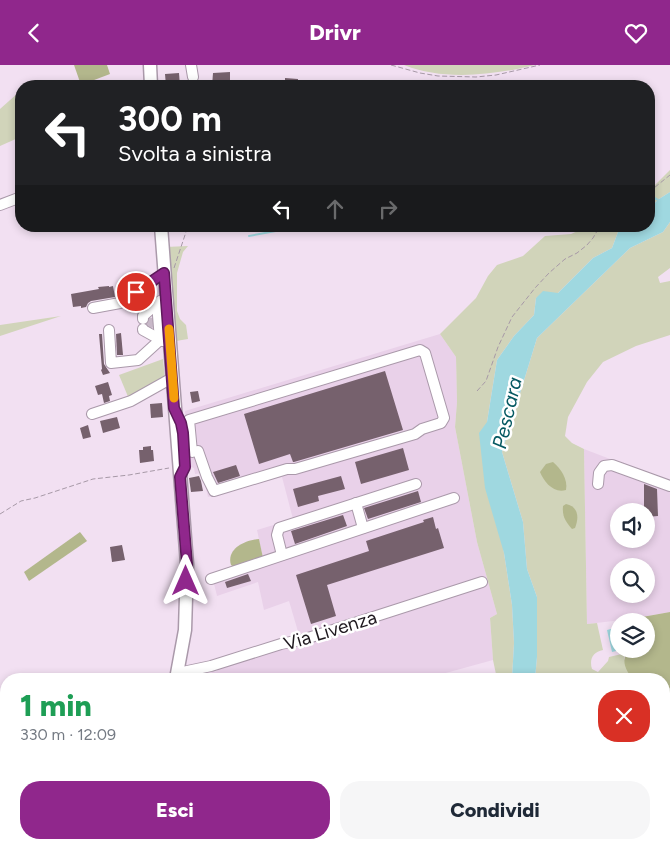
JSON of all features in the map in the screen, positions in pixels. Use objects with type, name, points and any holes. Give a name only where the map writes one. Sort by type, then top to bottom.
[{"type":"main road","points":[[150,65],[151,80]]},
{"type":"main road","points":[[162,232],[169,270],[162,299],[165,342],[172,378],[174,408],[182,425],[187,452],[185,467],[180,472],[187,564],[184,630],[177,673]]},
{"type":"street","points":[[191,65],[194,77]]},
{"type":"street","points":[[0,205],[15,199]]},
{"type":"street","points":[[93,308],[120,303],[169,270]]},
{"type":"street","points":[[109,331],[111,363],[138,360],[165,342],[147,323],[162,299]]},
{"type":"street","points":[[182,425],[420,350],[425,353],[444,418],[441,423],[422,429],[415,434],[214,491],[207,477],[187,452]]},
{"type":"street","points":[[92,414],[131,401],[172,378]]},
{"type":"street","points":[[598,484],[599,473],[604,466],[612,465],[670,486]]},
{"type":"street","points":[[282,555],[277,535],[278,528],[416,484]]},
{"type":"street","points":[[211,579],[454,497]]},
{"type":"street","points":[[356,503],[363,528]]},
{"type":"street","name":"Via Livenza","points":[[188,673],[281,644],[305,639],[482,583]]},
{"type":"path","points":[[391,65],[420,73],[453,77],[496,75],[540,65]]},
{"type":"path","points":[[655,187],[670,175]]},
{"type":"path","points":[[169,270],[185,232]]},
{"type":"path","points":[[477,391],[486,381],[498,347],[512,317],[549,273],[565,259],[587,245],[596,232]]},
{"type":"path","points":[[0,514],[21,501],[93,479],[180,472]]},
{"type":"shaded area","points":[[440,334],[456,357],[457,402],[455,427],[477,542],[497,614],[490,618],[493,660],[446,673],[208,673],[217,671],[222,659],[299,635],[289,601],[264,610],[258,582],[217,596],[212,576],[263,558],[257,530],[293,519],[282,477],[208,497],[202,473],[195,474],[194,468],[191,467],[185,411]]},
{"type":"shaded area","points":[[584,449],[670,482],[670,612],[655,615],[655,613],[610,613],[610,621],[587,624]]},
{"type":"green space","points":[[74,65],[107,65],[110,74],[94,80],[79,80]]},
{"type":"green space","points":[[404,65],[535,65],[486,74],[452,75],[419,70]]},
{"type":"green space","points":[[15,96],[15,139],[0,146],[0,109]]},
{"type":"green space","points":[[670,170],[670,192],[655,203],[655,185]]},
{"type":"green space","points":[[670,222],[670,268],[658,277],[660,283],[670,281],[670,335],[636,346],[603,362],[587,382],[568,417],[565,436],[572,443],[584,449],[587,624],[597,623],[603,650],[597,652],[593,657],[591,662],[592,669],[598,672],[608,661],[609,657],[624,658],[629,673],[536,673],[537,597],[527,569],[523,522],[502,452],[537,338],[630,248],[663,232]]},
{"type":"green space","points":[[576,232],[618,232],[612,248],[593,258],[558,293],[536,298],[534,315],[514,336],[497,360],[487,422],[512,605],[514,643],[512,673],[496,673],[490,618],[497,614],[477,542],[455,427],[457,402],[456,357],[440,334],[476,298],[488,276],[497,265],[523,256],[545,236]]},
{"type":"green space","points":[[188,246],[183,252],[177,273],[177,311],[180,319],[186,325],[188,339],[176,341],[166,247]]},
{"type":"green space","points":[[61,316],[0,336],[0,325]]},
{"type":"green space","points":[[163,359],[165,379],[129,399],[119,375]]},
{"type":"green space","points":[[553,462],[563,474],[566,490],[554,489],[544,480],[540,472],[546,464]]},
{"type":"green space","points":[[566,504],[570,505],[577,513],[575,528],[572,529],[564,516],[563,506]]},
{"type":"green space","points":[[80,532],[87,541],[29,581],[24,572]]},
{"type":"green space","points":[[259,539],[263,558],[235,568],[231,565],[231,554],[238,546],[248,541]]},
{"type":"green space","points":[[670,612],[670,673],[629,673],[625,658],[655,658],[655,615]]},
{"type":"water","name":"Pescara","points":[[670,192],[670,222],[663,232],[630,248],[537,338],[502,452],[523,522],[527,569],[537,597],[536,673],[512,673],[514,643],[512,605],[504,553],[485,488],[479,433],[487,422],[497,360],[514,336],[534,315],[536,298],[543,291],[558,293],[593,258],[612,248],[618,232],[655,232],[655,203]]},
{"type":"water","points":[[610,629],[610,643],[607,630]]},
{"type":"building","points":[[230,72],[230,80],[212,80],[213,73]]},
{"type":"building","points":[[179,73],[180,80],[166,80],[165,74]]},
{"type":"building","points":[[285,78],[298,79],[298,80],[285,80]]},
{"type":"building","points":[[113,286],[115,297],[91,301],[86,307],[73,307],[71,294]]},
{"type":"building","points":[[121,333],[123,355],[117,355],[116,334]]},
{"type":"building","points":[[99,334],[102,334],[104,364],[110,373],[103,375],[101,370]]},
{"type":"building","points":[[385,371],[403,430],[294,462],[290,454],[259,464],[244,414]]},
{"type":"building","points":[[108,382],[112,395],[109,396],[110,401],[104,403],[102,394],[98,395],[95,386]]},
{"type":"building","points":[[198,391],[200,401],[192,403],[190,392]]},
{"type":"building","points":[[162,403],[163,417],[151,418],[150,404]]},
{"type":"building","points":[[117,417],[120,428],[103,433],[100,421]]},
{"type":"building","points":[[88,425],[91,437],[83,439],[80,428]]},
{"type":"building","points":[[151,446],[154,461],[140,463],[139,450],[143,450],[143,447]]},
{"type":"building","points":[[403,448],[409,470],[361,484],[355,462]]},
{"type":"building","points":[[236,465],[240,476],[218,483],[213,472]]},
{"type":"building","points":[[199,476],[203,491],[191,492],[189,478]]},
{"type":"building","points":[[341,476],[345,489],[318,496],[319,501],[298,507],[293,489]]},
{"type":"building","points":[[644,484],[657,489],[658,516],[655,516],[655,503],[644,503]]},
{"type":"building","points":[[418,491],[421,502],[368,519],[364,508]]},
{"type":"building","points":[[343,515],[347,526],[295,544],[291,531]]},
{"type":"building","points":[[433,517],[444,548],[327,585],[336,616],[311,624],[296,575],[369,551],[366,541],[424,522],[423,520]]},
{"type":"building","points":[[122,545],[125,560],[112,562],[110,547]]},
{"type":"building","points":[[248,574],[251,581],[227,588],[225,582]]},
{"type":"waterway","points":[[655,198],[660,201]]},
{"type":"waterway","points":[[249,236],[271,232]]},
{"type":"tunnel","points":[[149,318],[150,329]]},
{"type":"slow traffic","points":[[169,329],[174,398]]},
{"type":"route","points":[[136,292],[164,273],[174,408],[181,423],[184,443],[185,467],[180,477],[184,510],[186,581]]}]
